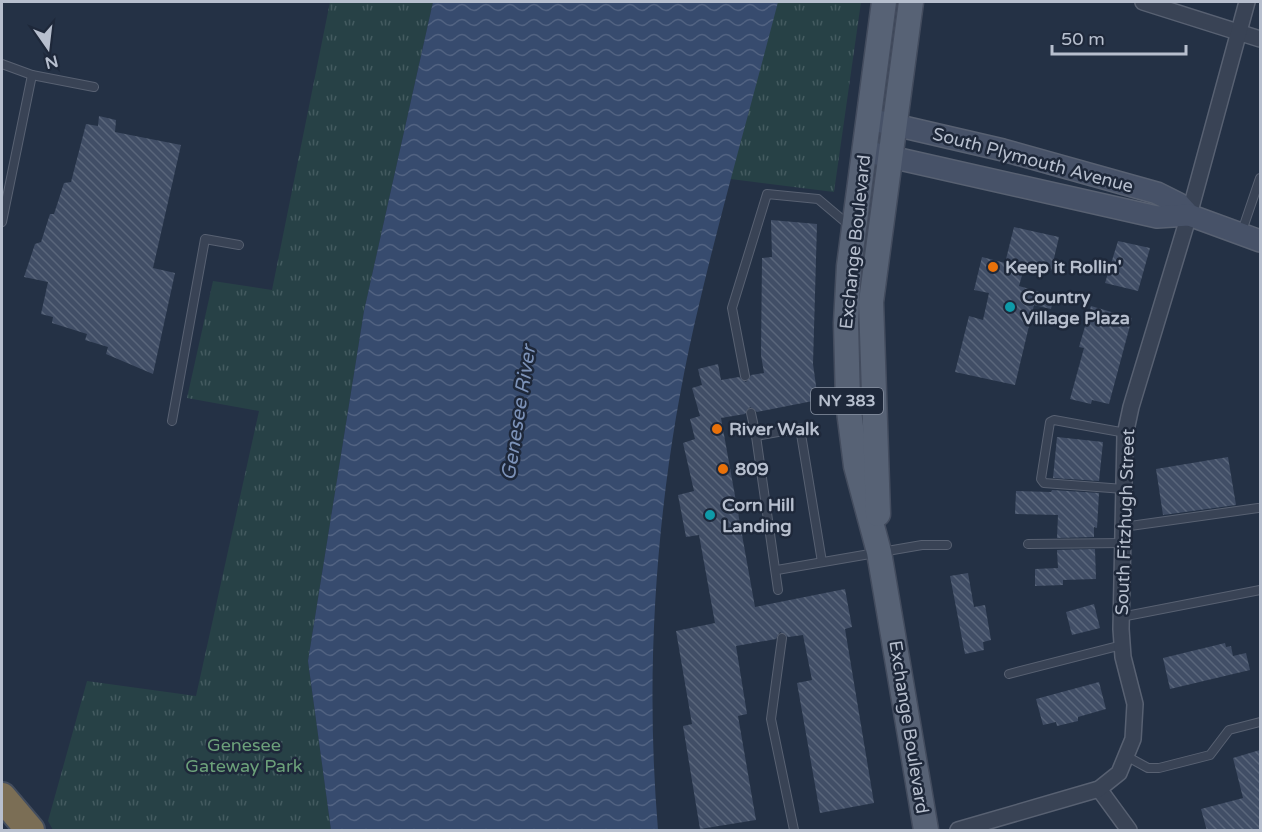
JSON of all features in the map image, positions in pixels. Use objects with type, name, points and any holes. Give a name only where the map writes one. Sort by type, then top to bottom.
[{"type":"highway","points":[[2,797],[30,831]]},
{"type":"main road","name":"Exchange Boulevard","points":[[884,2],[854,229],[847,304],[848,403],[856,466],[879,552],[926,831]]},
{"type":"main road","name":"Exchange Boulevard","points":[[879,552],[870,319],[874,266],[911,2]]},
{"type":"main road","name":"South Plymouth Avenue","points":[[869,119],[1003,150],[1157,193],[1179,204],[1189,215]]},
{"type":"main road","name":"South Plymouth Avenue","points":[[864,151],[1157,217],[1189,215],[1251,237]]},
{"type":"street","points":[[1143,2],[1260,39]]},
{"type":"street","name":"South Fitzhugh Street","points":[[958,831],[1100,789],[1119,773],[1133,739],[1135,704],[1122,645],[1121,617],[1126,433],[1131,407],[1189,215],[1247,2]]},
{"type":"street","points":[[1100,789],[1129,831]]},
{"type":"lane","points":[[2,64],[32,75],[94,87]]},
{"type":"lane","points":[[2,222],[32,75]]},
{"type":"lane","points":[[1251,237],[1260,178]]},
{"type":"lane","points":[[745,376],[732,308],[767,194],[818,199],[854,229]]},
{"type":"lane","points":[[172,421],[205,239],[239,245]]},
{"type":"lane","points":[[752,413],[777,570],[778,590]]},
{"type":"lane","points":[[1124,489],[1044,483],[1041,479],[1050,422],[1054,420],[1126,433]]},
{"type":"lane","points":[[756,436],[800,428],[822,562]]},
{"type":"lane","points":[[1123,527],[1258,508]]},
{"type":"lane","points":[[1028,544],[1123,543]]},
{"type":"lane","points":[[777,570],[922,545],[947,545]]},
{"type":"lane","points":[[1121,617],[1260,590]]},
{"type":"lane","points":[[782,638],[771,719],[794,831]]},
{"type":"lane","points":[[1010,674],[1122,645]]},
{"type":"lane","points":[[1126,756],[1148,768],[1158,768],[1209,755],[1229,730],[1260,722]]},
{"type":"green space","name":"Genesee Gateway Park","points":[[330,2],[433,2],[364,311],[308,661],[331,830],[53,830],[48,821],[87,681],[196,696],[259,411],[187,398],[213,281],[272,290]]},
{"type":"green space","points":[[769,2],[861,2],[834,192],[723,178]]},
{"type":"water","name":"Genesee River","points":[[433,2],[778,2],[694,326],[671,450],[657,577],[653,640],[654,767],[658,830],[331,830],[308,661],[364,311]]},
{"type":"building","points":[[99,116],[116,120],[115,132],[181,145],[153,268],[175,273],[153,374],[106,354],[108,347],[85,340],[87,334],[52,323],[53,317],[41,314],[48,282],[24,277],[35,244],[41,242],[50,214],[54,214],[64,183],[71,182],[86,124],[98,126]]},
{"type":"building","name":"Corn Hill Landing","points":[[771,220],[817,224],[813,364],[818,400],[757,412],[750,407],[745,414],[721,418],[755,607],[845,589],[852,627],[845,629],[874,803],[820,813],[797,683],[812,680],[803,635],[788,637],[780,632],[776,639],[736,646],[747,714],[738,716],[756,820],[700,829],[683,726],[692,724],[676,631],[715,623],[699,535],[686,537],[678,495],[694,491],[683,443],[695,439],[690,419],[700,416],[692,388],[702,385],[698,369],[718,364],[721,380],[739,377],[746,382],[751,375],[764,373],[761,355],[762,258],[772,257]]},
{"type":"building","name":"Country Village Plaza","points":[[1014,227],[1059,237],[1051,271],[1025,265],[1019,286],[1054,296],[1051,309],[1034,305],[1015,385],[955,372],[969,316],[983,320],[989,293],[974,290],[982,257],[1005,263]]},
{"type":"building","points":[[1118,241],[1150,248],[1138,291],[1105,283]]},
{"type":"building","points":[[1091,306],[1132,318],[1109,404],[1092,400],[1091,404],[1070,399],[1084,348],[1079,347]]},
{"type":"building","points":[[1057,437],[1103,442],[1099,481],[1053,478]]},
{"type":"building","points":[[1228,457],[1236,505],[1163,515],[1156,469]]},
{"type":"building","points":[[1052,490],[1099,493],[1097,528],[1094,527],[1094,537],[1057,538],[1058,515],[1015,514],[1016,491],[1051,492]]},
{"type":"building","points":[[1095,549],[1096,579],[1063,580],[1063,585],[1035,586],[1035,569],[1058,568],[1057,550]]},
{"type":"building","points":[[968,573],[974,607],[985,605],[991,640],[983,642],[984,650],[965,654],[950,576]]},
{"type":"building","points":[[1094,604],[1100,628],[1072,635],[1066,612]]},
{"type":"building","points":[[1225,643],[1226,647],[1231,646],[1233,656],[1246,653],[1250,670],[1170,689],[1163,658]]},
{"type":"building","points":[[1099,682],[1106,709],[1078,717],[1078,721],[1057,726],[1056,722],[1043,725],[1036,699]]},
{"type":"building","points":[[1260,750],[1260,831],[1207,831],[1201,809],[1243,798],[1233,758]]},
{"type":"place","name":"Keep it Rollin'","points":[[993,267]]},
{"type":"place","name":"Country Village Plaza","points":[[1010,307]]},
{"type":"place","name":"River Walk","points":[[717,429]]},
{"type":"place","name":"809","points":[[723,469]]},
{"type":"place","name":"Corn Hill Landing","points":[[710,515]]}]
